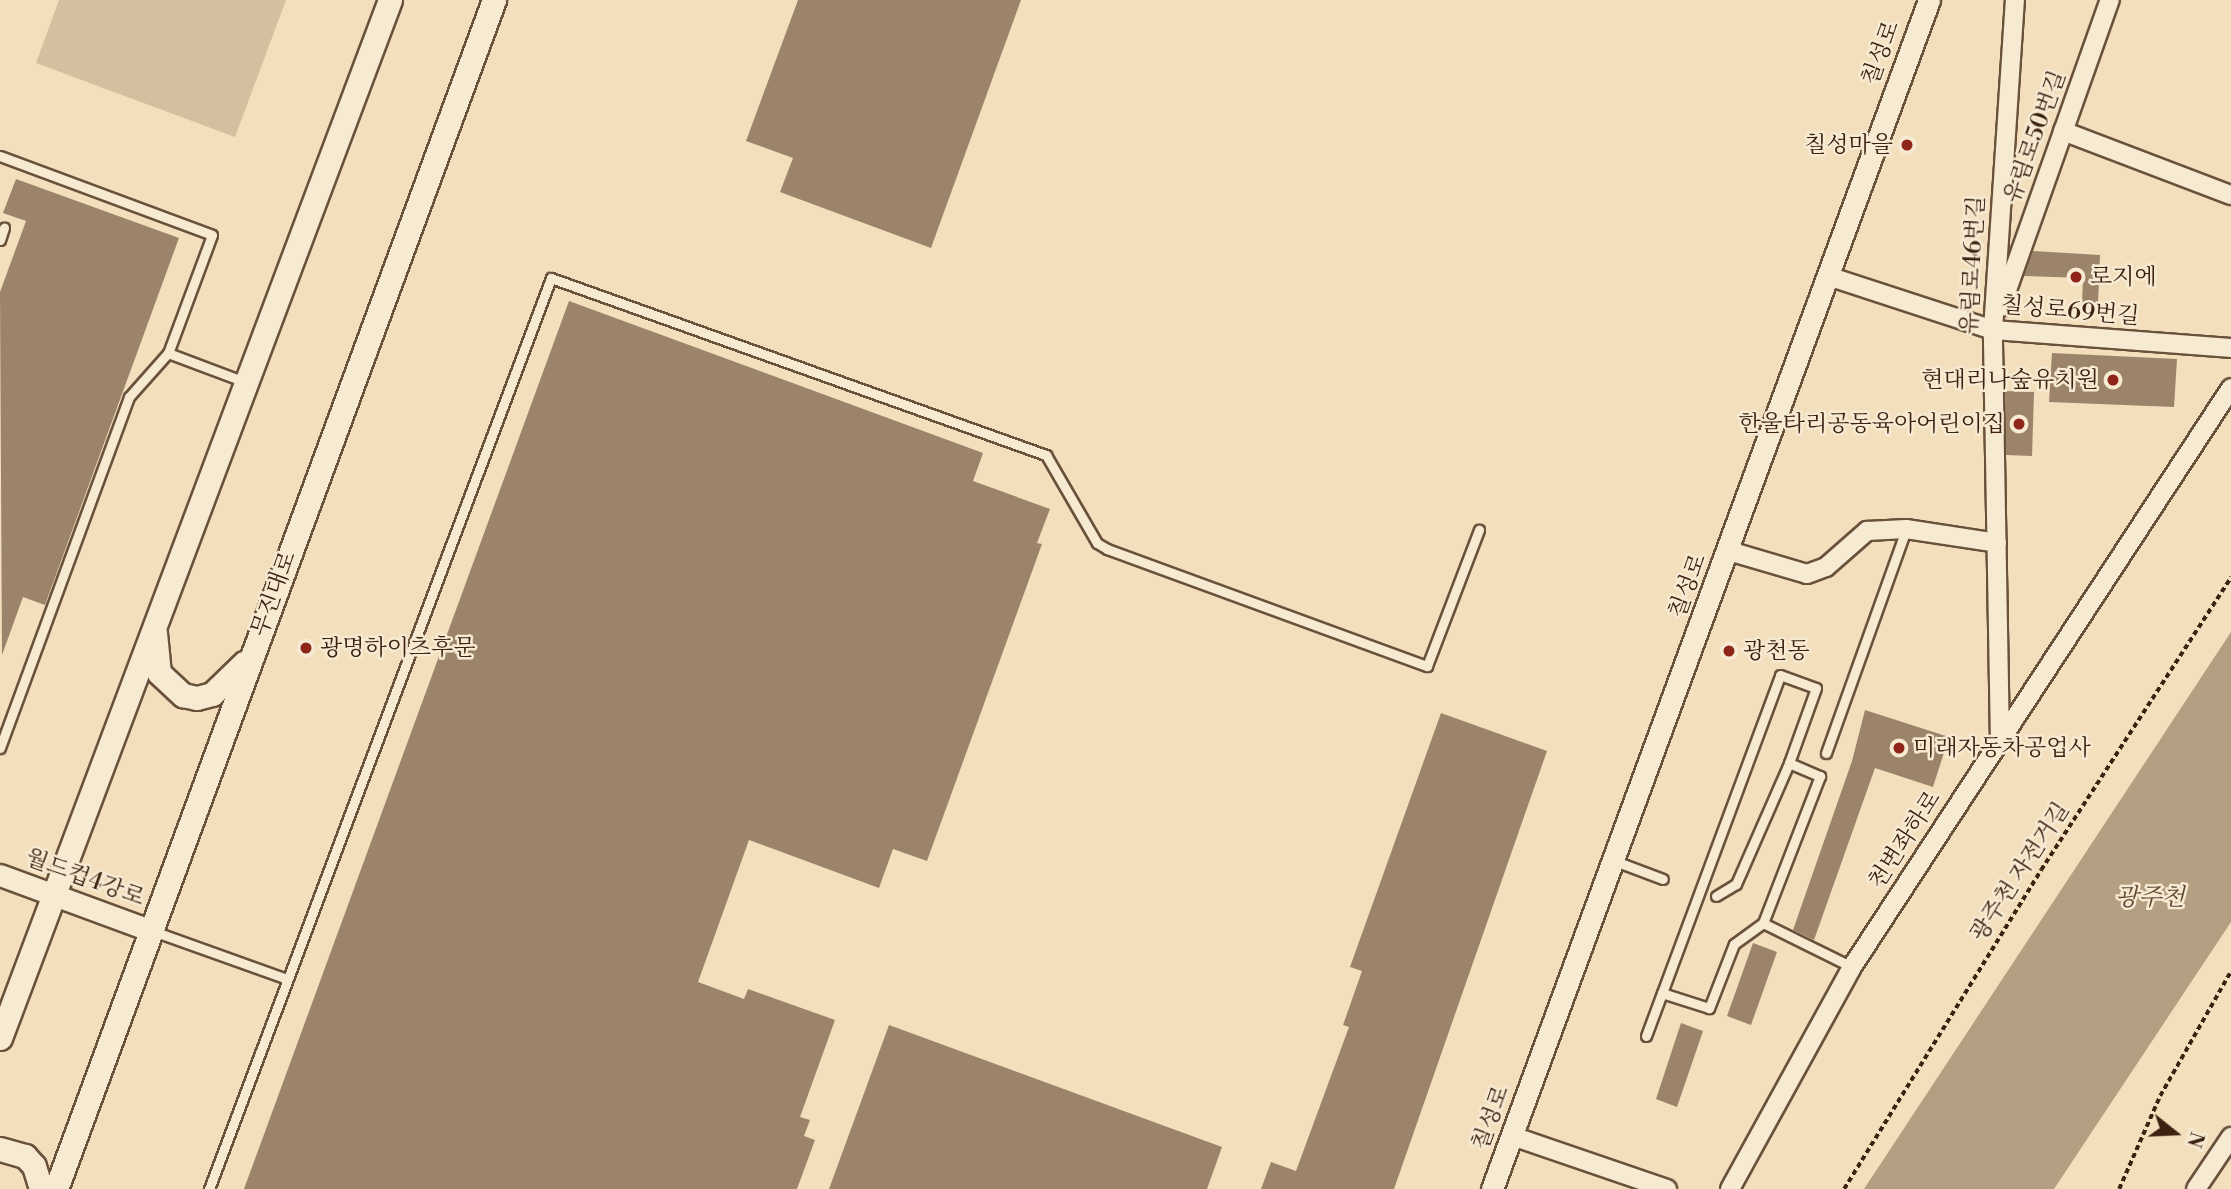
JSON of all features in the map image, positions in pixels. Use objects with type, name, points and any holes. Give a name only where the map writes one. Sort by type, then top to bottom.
[{"type":"main road","points":[[0,1038],[390,0]]},
{"type":"main road","name":"무진대로","points":[[56,1189],[494,0]]},
{"type":"main road","points":[[156,620],[159,673],[183,695],[197,698],[212,694],[226,685],[253,651]]},
{"type":"main road","points":[[0,1149],[25,1156],[34,1166],[41,1189]]},
{"type":"street","name":"칠성로","points":[[1492,1189],[1729,551],[1929,0]]},
{"type":"street","name":"유림로46번길","points":[[2000,743],[1993,330],[2015,0]]},
{"type":"street","name":"유림로50번길","points":[[1993,330],[2110,0]]},
{"type":"street","points":[[2063,131],[2231,195]]},
{"type":"street","name":"칠성로69번길","points":[[1828,276],[1993,330],[2231,348]]},
{"type":"street","name":"천변좌하로","points":[[1730,1189],[1852,967],[2231,388]]},
{"type":"street","points":[[1729,551],[1807,574],[1826,567],[1867,531],[1906,528],[1997,543]]},
{"type":"street","name":"월드컵4강로","points":[[0,875],[152,931]]},
{"type":"street","points":[[1512,1136],[1667,1189]]},
{"type":"street","points":[[2196,1189],[2231,1137]]},
{"type":"lane","points":[[0,156],[212,235],[168,353],[129,397],[0,748]]},
{"type":"lane","points":[[0,240],[4,228]]},
{"type":"lane","points":[[209,1189],[551,278],[1046,455],[1097,543],[1107,550],[1427,666],[1479,530]]},
{"type":"lane","points":[[168,353],[247,382]]},
{"type":"lane","points":[[1826,753],[1906,528]]},
{"type":"lane","points":[[1646,1036],[1780,675],[1816,688],[1789,763],[1735,884],[1716,896]]},
{"type":"lane","points":[[1662,993],[1709,1008],[1734,944],[1763,923],[1820,776],[1789,763]]},
{"type":"lane","points":[[1615,861],[1663,878]]},
{"type":"lane","points":[[1763,923],[1852,967]]},
{"type":"lane","points":[[152,931],[286,979]]},
{"type":"path","name":"광주천 자전거길","points":[[1844,1189],[2026,893],[2231,577]]},
{"type":"path","points":[[2119,1189],[2160,1096],[2231,971]]},
{"type":"shaded area","points":[[59,0],[286,0],[235,137],[36,63]]},
{"type":"water","name":"광주천","points":[[2231,632],[2231,922],[2054,1189],[1864,1189]]},
{"type":"building","points":[[798,0],[1021,0],[931,248],[780,192],[793,158],[746,141]]},
{"type":"building","points":[[16,179],[179,238],[45,605],[23,597],[2,655],[0,292],[26,221],[3,213]]},
{"type":"building","name":"로지에","points":[[2033,251],[2100,255],[2098,304],[2082,303],[2083,278],[2024,276]]},
{"type":"building","points":[[569,301],[983,453],[973,481],[1050,509],[1037,543],[1042,544],[927,861],[893,849],[879,888],[749,840],[698,982],[744,999],[748,989],[835,1020],[800,1117],[810,1120],[804,1136],[815,1140],[797,1189],[244,1189]]},
{"type":"building","name":"현대리나숲유치원","points":[[2052,353],[2177,359],[2174,407],[2049,402]]},
{"type":"building","name":"한울타리공동육아어린이집","points":[[2005,391],[2034,392],[2032,456],[2006,455]]},
{"type":"building","points":[[1865,710],[1949,737],[1933,787],[1875,768],[1814,940],[1793,930],[1852,761]]},
{"type":"building","points":[[1441,713],[1547,751],[1394,1189],[1261,1189],[1271,1162],[1296,1171],[1349,1027],[1343,1025],[1362,971],[1350,967]]},
{"type":"building","points":[[1753,943],[1777,952],[1751,1025],[1727,1016]]},
{"type":"building","points":[[1681,1023],[1703,1031],[1677,1107],[1656,1099]]},
{"type":"building","points":[[889,1025],[1222,1147],[1207,1189],[829,1189]]},
{"type":"place","name":"칠성마을","points":[[1907,145]]},
{"type":"place","name":"로지에","points":[[2076,277]]},
{"type":"place","name":"현대리나숲유치원","points":[[2113,380]]},
{"type":"place","name":"한울타리공동육아어린이집","points":[[2019,424]]},
{"type":"place","name":"광명하이츠후문","points":[[306,648]]},
{"type":"place","name":"광천동","points":[[1729,651]]},
{"type":"place","name":"미래자동차공업사","points":[[1899,748]]}]
